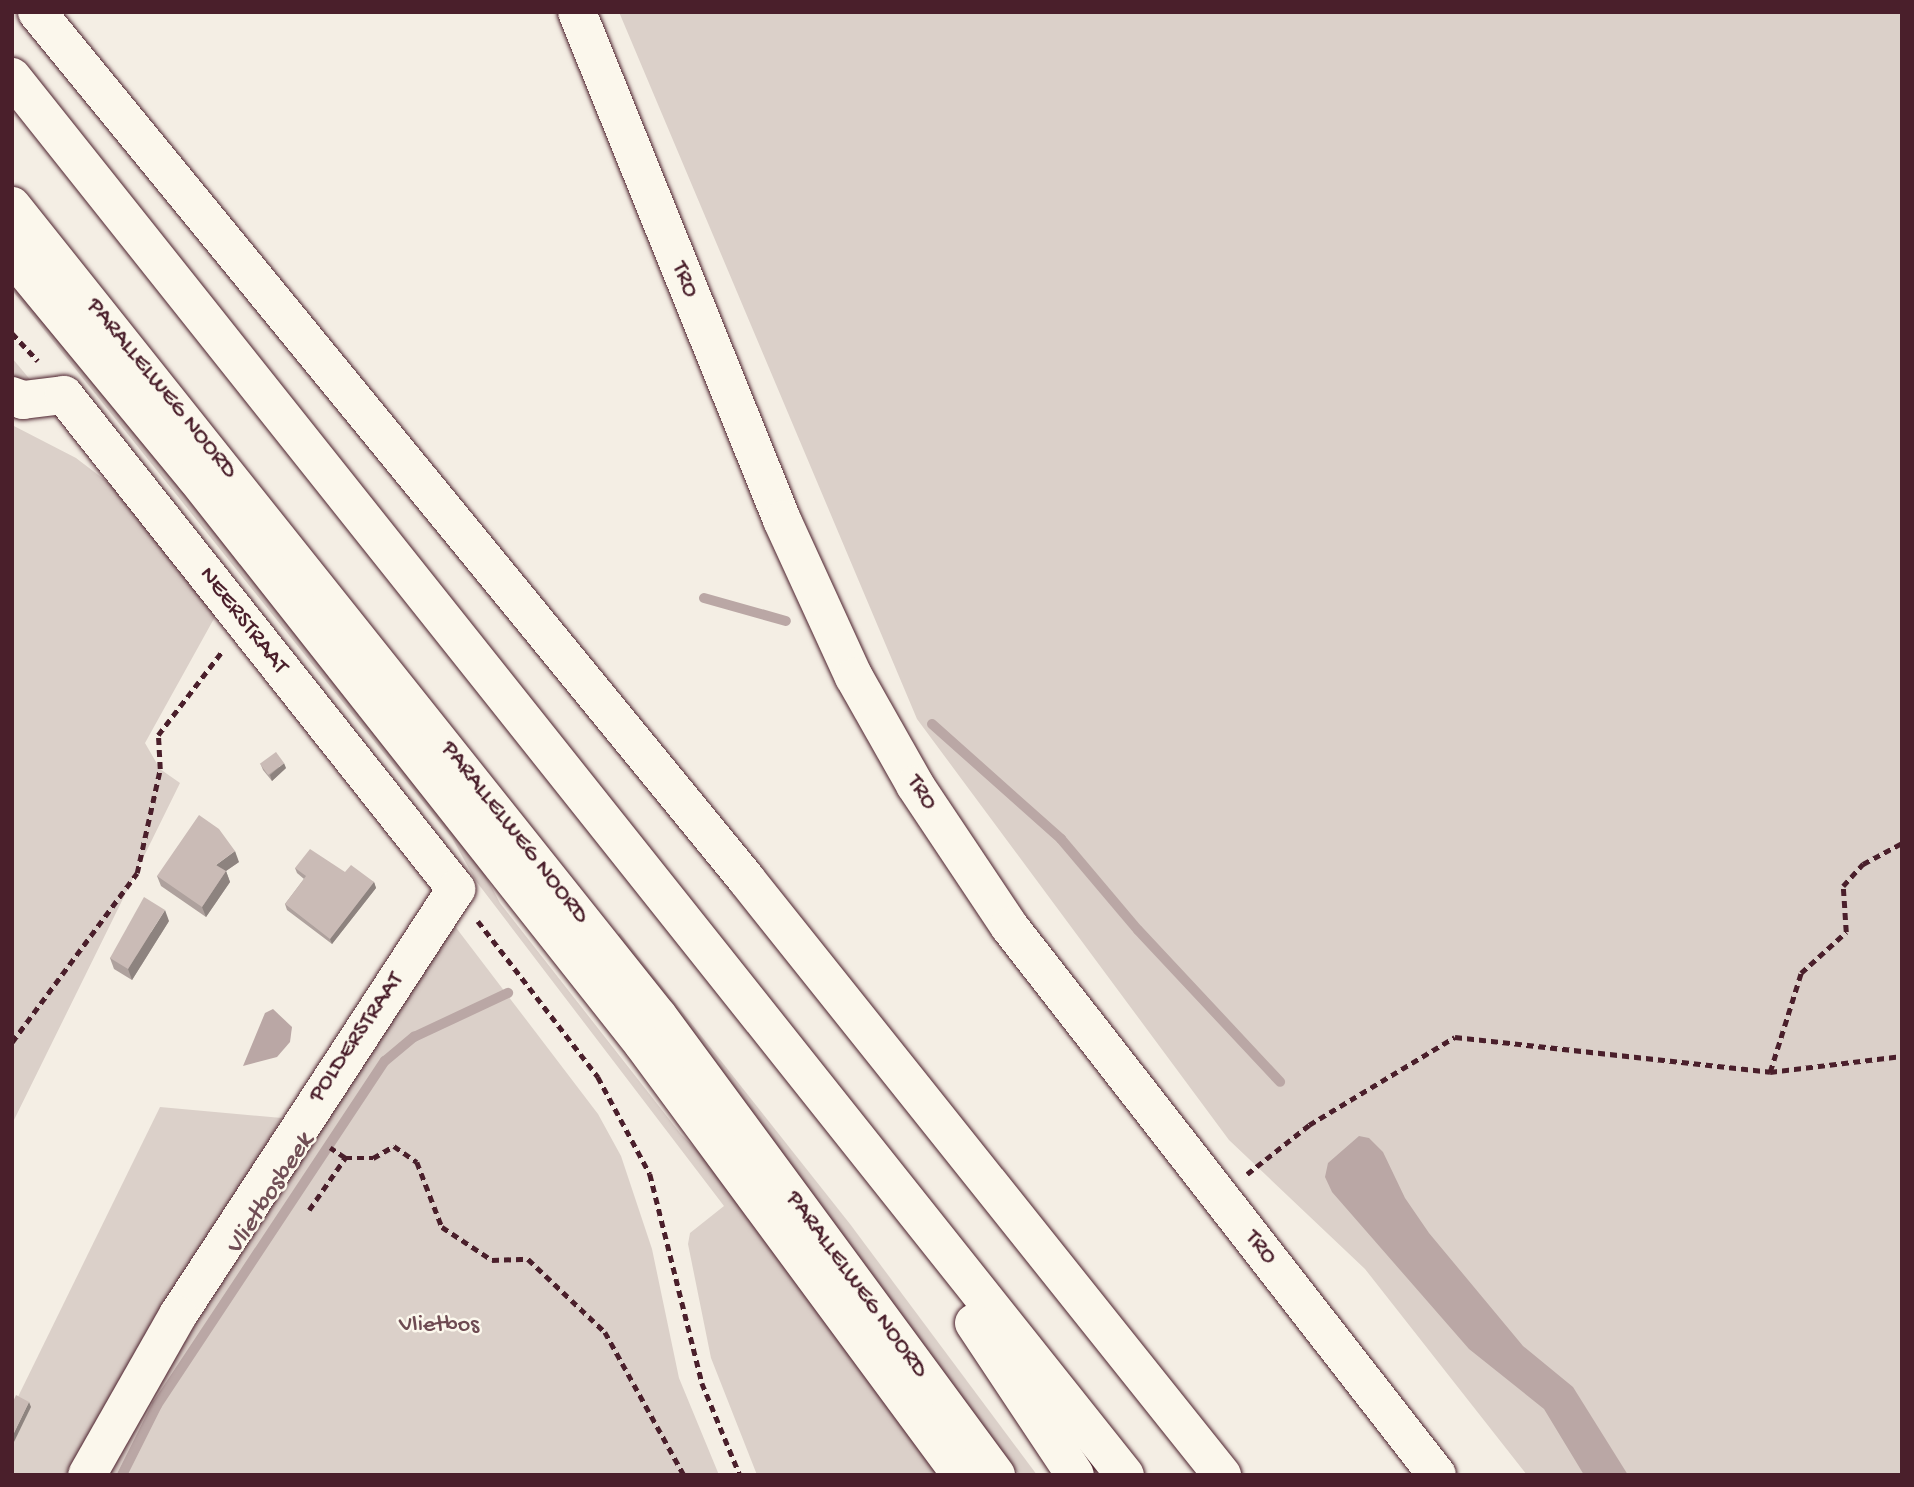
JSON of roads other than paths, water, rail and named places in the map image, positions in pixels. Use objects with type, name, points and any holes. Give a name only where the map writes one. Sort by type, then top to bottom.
[{"type":"main road","points":[[37,12],[746,879],[1222,1475]]},
{"type":"main road","name":"TRO","points":[[577,12],[782,520],[854,677],[915,785],[1009,926],[1437,1475]]},
{"type":"main road","points":[[12,77],[865,1153],[1125,1475]]},
{"type":"main road","name":"PARALLELWEG NOORD","points":[[12,206],[658,1016],[996,1475]]},
{"type":"main road","name":"PARALLELWEG NOORD","points":[[12,255],[196,478],[643,1044],[961,1475]]},
{"type":"main road","name":"NEERSTRAAT","points":[[12,397],[23,400],[64,395],[456,889]]},
{"type":"main road","name":"POLDERSTRAAT","points":[[87,1475],[178,1315],[298,1126],[456,889]]},
{"type":"main road","points":[[865,1153],[1075,1475]]},
{"type":"waterway","points":[[704,598],[786,621]]},
{"type":"waterway","points":[[932,724],[1061,839],[1138,930],[1280,1082]]},
{"type":"waterway","name":"Vlietbosbeek","points":[[122,1475],[157,1405],[385,1061],[414,1037],[508,993]]},
{"type":"park label","name":"Vlietbos","points":[[439,1326]]}]
